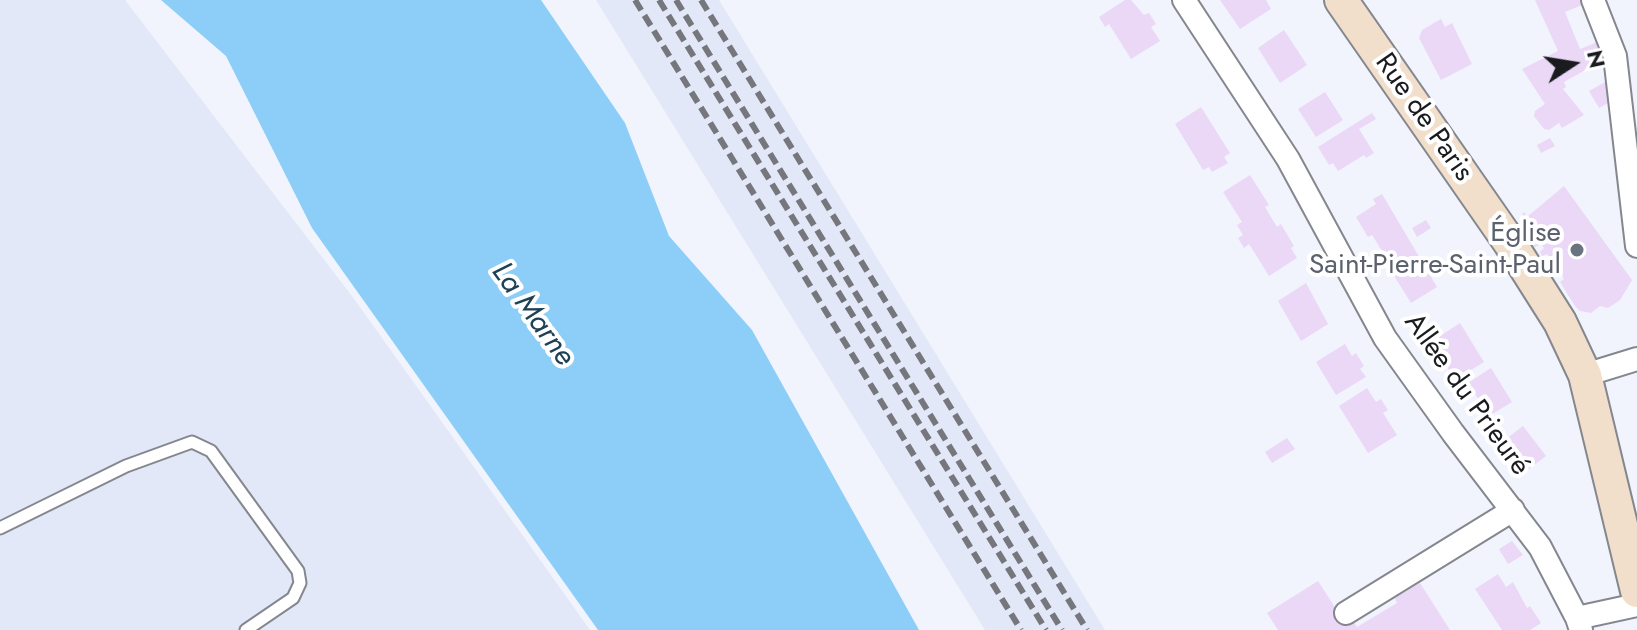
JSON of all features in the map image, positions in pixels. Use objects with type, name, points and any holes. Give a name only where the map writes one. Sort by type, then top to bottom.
[{"type":"main road","name":"Rue de Paris","points":[[1341,0],[1510,243],[1560,322],[1585,375],[1637,591]]},
{"type":"street","name":"Allée du Prieuré","points":[[1184,0],[1288,159],[1385,338],[1540,547],[1579,624]]},
{"type":"street","points":[[1593,0],[1615,56],[1637,246]]},
{"type":"street","points":[[1585,375],[1637,359],[1637,351]]},
{"type":"street","points":[[1346,613],[1513,510]]},
{"type":"street","points":[[1579,624],[1637,605]]},
{"type":"lane","points":[[0,528],[126,466],[192,442],[211,451],[298,571],[300,583],[293,598],[246,630]]},
{"type":"shaded area","points":[[0,0],[125,0],[355,300],[590,630],[0,630]]},
{"type":"shaded area","points":[[596,0],[719,0],[1105,630],[985,630]]},
{"type":"water","name":"La Marne","points":[[161,0],[541,0],[625,123],[669,236],[752,330],[919,630],[598,630],[312,228],[226,56]]},
{"type":"building","points":[[1125,0],[1131,0],[1144,15],[1149,13],[1156,24],[1151,27],[1160,41],[1131,59],[1109,24],[1105,27],[1099,17]]},
{"type":"building","points":[[1220,0],[1266,0],[1271,9],[1240,29]]},
{"type":"building","points":[[1535,0],[1580,0],[1582,5],[1565,12],[1580,49],[1597,42],[1603,60],[1564,82],[1566,87],[1563,89],[1584,115],[1562,128],[1559,123],[1549,130],[1544,129],[1534,116],[1535,111],[1545,104],[1522,69],[1558,51]]},
{"type":"building","points":[[1441,19],[1445,27],[1452,23],[1472,64],[1441,80],[1419,38],[1422,30]]},
{"type":"building","points":[[1284,30],[1307,65],[1280,83],[1258,48]]},
{"type":"building","points":[[1607,81],[1610,102],[1599,108],[1589,91]]},
{"type":"building","points":[[1325,92],[1343,120],[1316,137],[1298,109]]},
{"type":"building","points":[[1201,107],[1230,153],[1224,157],[1228,163],[1212,172],[1209,167],[1203,170],[1175,124]]},
{"type":"building","points":[[1372,113],[1376,119],[1359,129],[1374,153],[1366,158],[1364,155],[1338,171],[1333,163],[1329,165],[1318,147]]},
{"type":"building","points":[[1550,138],[1555,146],[1541,153],[1537,145]]},
{"type":"building","points":[[1250,175],[1269,205],[1265,207],[1277,227],[1281,224],[1294,246],[1291,248],[1297,258],[1269,276],[1249,244],[1244,248],[1238,238],[1243,235],[1237,225],[1242,222],[1223,192]]},
{"type":"building","name":"Église Saint-Pierre-Saint-Paul","points":[[1564,186],[1632,280],[1620,300],[1608,308],[1600,306],[1591,313],[1580,311],[1575,306],[1560,282],[1564,279],[1561,274],[1556,277],[1555,265],[1550,268],[1546,262],[1550,258],[1547,254],[1542,256],[1540,252],[1544,248],[1541,244],[1535,247],[1532,243],[1538,238],[1527,223],[1523,225],[1519,221],[1525,218],[1524,212],[1527,217]]},
{"type":"building","points":[[1382,194],[1437,287],[1411,303],[1372,235],[1368,237],[1356,217],[1376,204],[1373,199]]},
{"type":"building","points":[[1426,220],[1431,228],[1417,237],[1412,228]]},
{"type":"building","points":[[1306,283],[1328,324],[1301,341],[1278,301]]},
{"type":"building","points":[[1460,323],[1484,362],[1455,380],[1431,342]]},
{"type":"building","points":[[1345,344],[1352,356],[1356,353],[1364,366],[1360,369],[1366,377],[1336,395],[1316,362]]},
{"type":"building","points":[[1491,368],[1512,402],[1489,416],[1468,383]]},
{"type":"building","points":[[1367,388],[1376,402],[1381,399],[1388,410],[1383,413],[1397,435],[1368,453],[1339,406]]},
{"type":"building","points":[[1523,426],[1546,456],[1525,472],[1502,442]]},
{"type":"building","points":[[1287,438],[1295,449],[1272,463],[1265,452]]},
{"type":"building","points":[[1512,541],[1523,555],[1508,564],[1499,549]]},
{"type":"building","points":[[1498,574],[1506,587],[1513,582],[1527,608],[1530,606],[1541,623],[1530,630],[1502,630],[1475,589]]},
{"type":"building","points":[[1318,581],[1345,623],[1352,619],[1357,627],[1397,603],[1395,598],[1420,583],[1450,630],[1278,630],[1267,613]]},
{"type":"railway","points":[[635,0],[1021,630]]},
{"type":"railway","points":[[659,0],[1046,630]]},
{"type":"railway","points":[[676,0],[1062,630]]},
{"type":"railway","points":[[701,0],[1087,630]]},
{"type":"place","name":"Église Saint-Pierre-Saint-Paul","points":[[1577,250]]}]
